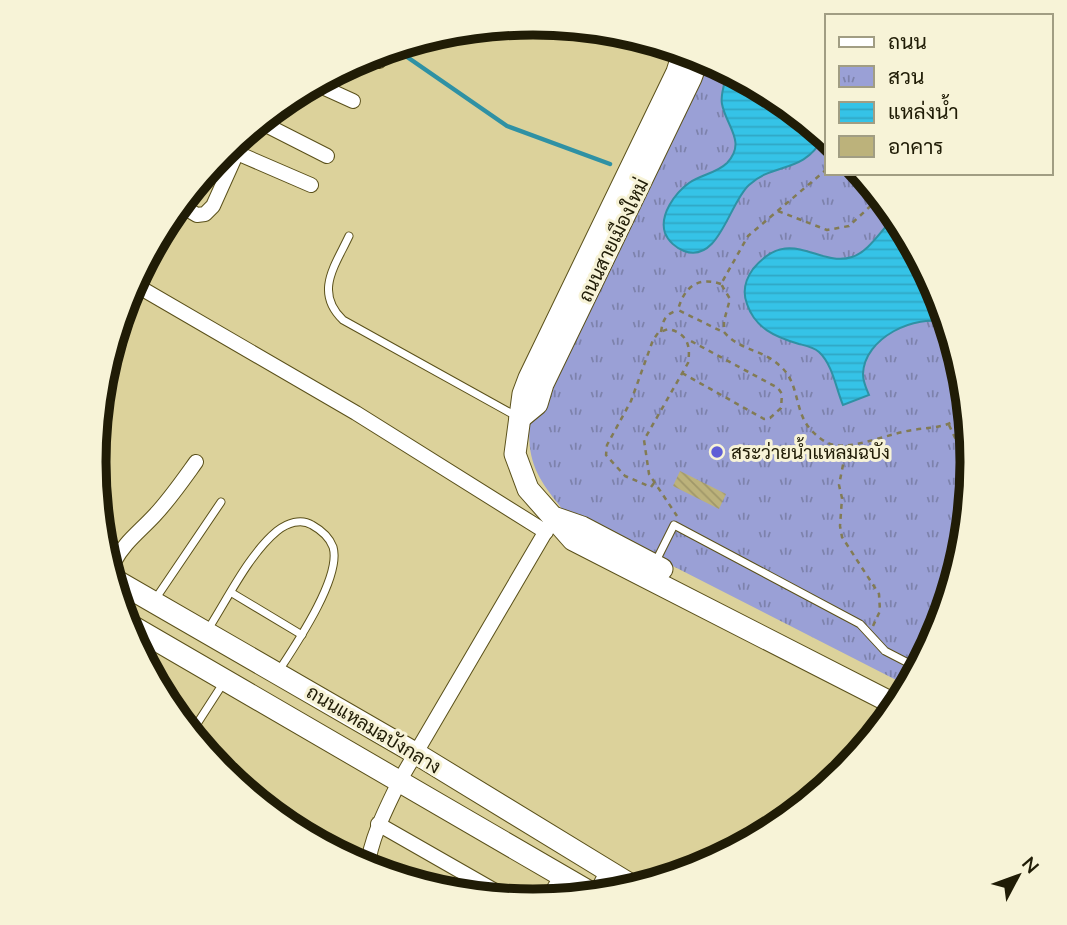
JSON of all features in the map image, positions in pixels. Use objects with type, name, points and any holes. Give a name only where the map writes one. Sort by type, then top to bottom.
[{"type":"street","name":"ถนนสายเมืองใหม่","points":[[520,418],[537,404],[576,299],[680,62]]},
{"type":"street","name":"ถนนสายเมืองใหม่","points":[[576,299],[695,67]]},
{"type":"street","points":[[326,89],[354,101]]},
{"type":"street","points":[[269,126],[327,156]]},
{"type":"street","points":[[238,154],[311,185]]},
{"type":"street","points":[[188,210],[197,215],[205,214],[213,206],[236,156]]},
{"type":"street","points":[[143,289],[550,525],[582,527],[651,571],[891,697]]},
{"type":"street","points":[[520,418],[515,454],[528,489],[550,525]]},
{"type":"street","points":[[117,557],[123,544],[132,539],[155,516],[196,462]]},
{"type":"street","points":[[368,856],[379,824],[400,780],[550,525]]},
{"type":"street","name":"ถนนแหลมฉบังกลาง","points":[[125,585],[415,753],[624,880]]},
{"type":"street","name":"ถนนแหลมฉบังกลาง","points":[[141,631],[581,887]]},
{"type":"street","points":[[379,824],[487,887]]},
{"type":"street","points":[[600,884],[608,870]]},
{"type":"street","points":[[553,889],[562,875]]},
{"type":"lane","points":[[349,236],[330,276],[328,289],[333,311],[343,320],[520,418]]},
{"type":"lane","points":[[153,602],[221,502]]},
{"type":"lane","points":[[207,631],[256,554],[278,530],[295,522],[308,522],[326,534],[333,548],[334,565],[323,596],[278,673]]},
{"type":"lane","points":[[651,571],[674,525],[860,624],[885,651],[910,664]]},
{"type":"lane","points":[[232,593],[302,635]]},
{"type":"lane","points":[[196,725],[226,679]]},
{"type":"path","points":[[720,284],[748,236],[825,171]]},
{"type":"path","points":[[778,211],[827,230],[849,226],[874,203]]},
{"type":"path","points":[[678,310],[685,292],[692,285],[702,281],[720,284],[730,299],[724,332]]},
{"type":"path","points":[[661,332],[668,313],[678,310],[724,332],[730,340],[747,350],[778,363],[795,385],[801,418],[822,440],[834,445],[847,445],[949,424],[958,418]]},
{"type":"path","points":[[654,483],[651,487],[625,475],[606,456],[607,445],[631,401],[653,340],[661,332],[668,329],[675,331],[778,388],[783,401],[777,413],[764,419],[681,373]]},
{"type":"path","points":[[674,525],[678,517],[649,474],[643,440],[688,363],[690,350],[686,339]]},
{"type":"path","points":[[949,424],[961,449]]},
{"type":"path","points":[[847,445],[839,485],[842,498],[840,526],[842,537],[879,594],[880,611],[869,634]]},
{"type":"green space","points":[[699,69],[747,92],[794,123],[825,150],[825,175],[850,175],[873,202],[904,249],[938,325],[953,379],[961,462],[953,546],[928,626],[900,682],[563,510],[535,468],[530,446],[530,419]]},
{"type":"water","points":[[725,80],[771,107],[819,144],[797,163],[768,173],[749,185],[715,241],[706,249],[696,253],[684,251],[666,236],[664,219],[674,198],[684,187],[723,166],[733,155],[734,134],[724,112],[722,93]]},
{"type":"water","points":[[888,224],[917,273],[937,321],[907,325],[882,339],[872,349],[866,361],[863,377],[869,395],[843,405],[824,357],[814,349],[782,338],[761,325],[747,304],[745,286],[753,269],[766,256],[779,250],[792,248],[840,259],[852,257],[868,246]]},
{"type":"building","points":[[680,471],[726,494],[719,509],[673,486]]},
{"type":"waterway","points":[[405,55],[507,126],[610,164]]},
{"type":"place","name":"สระว่ายน้ำแหลมฉบัง","points":[[717,452]]}]
